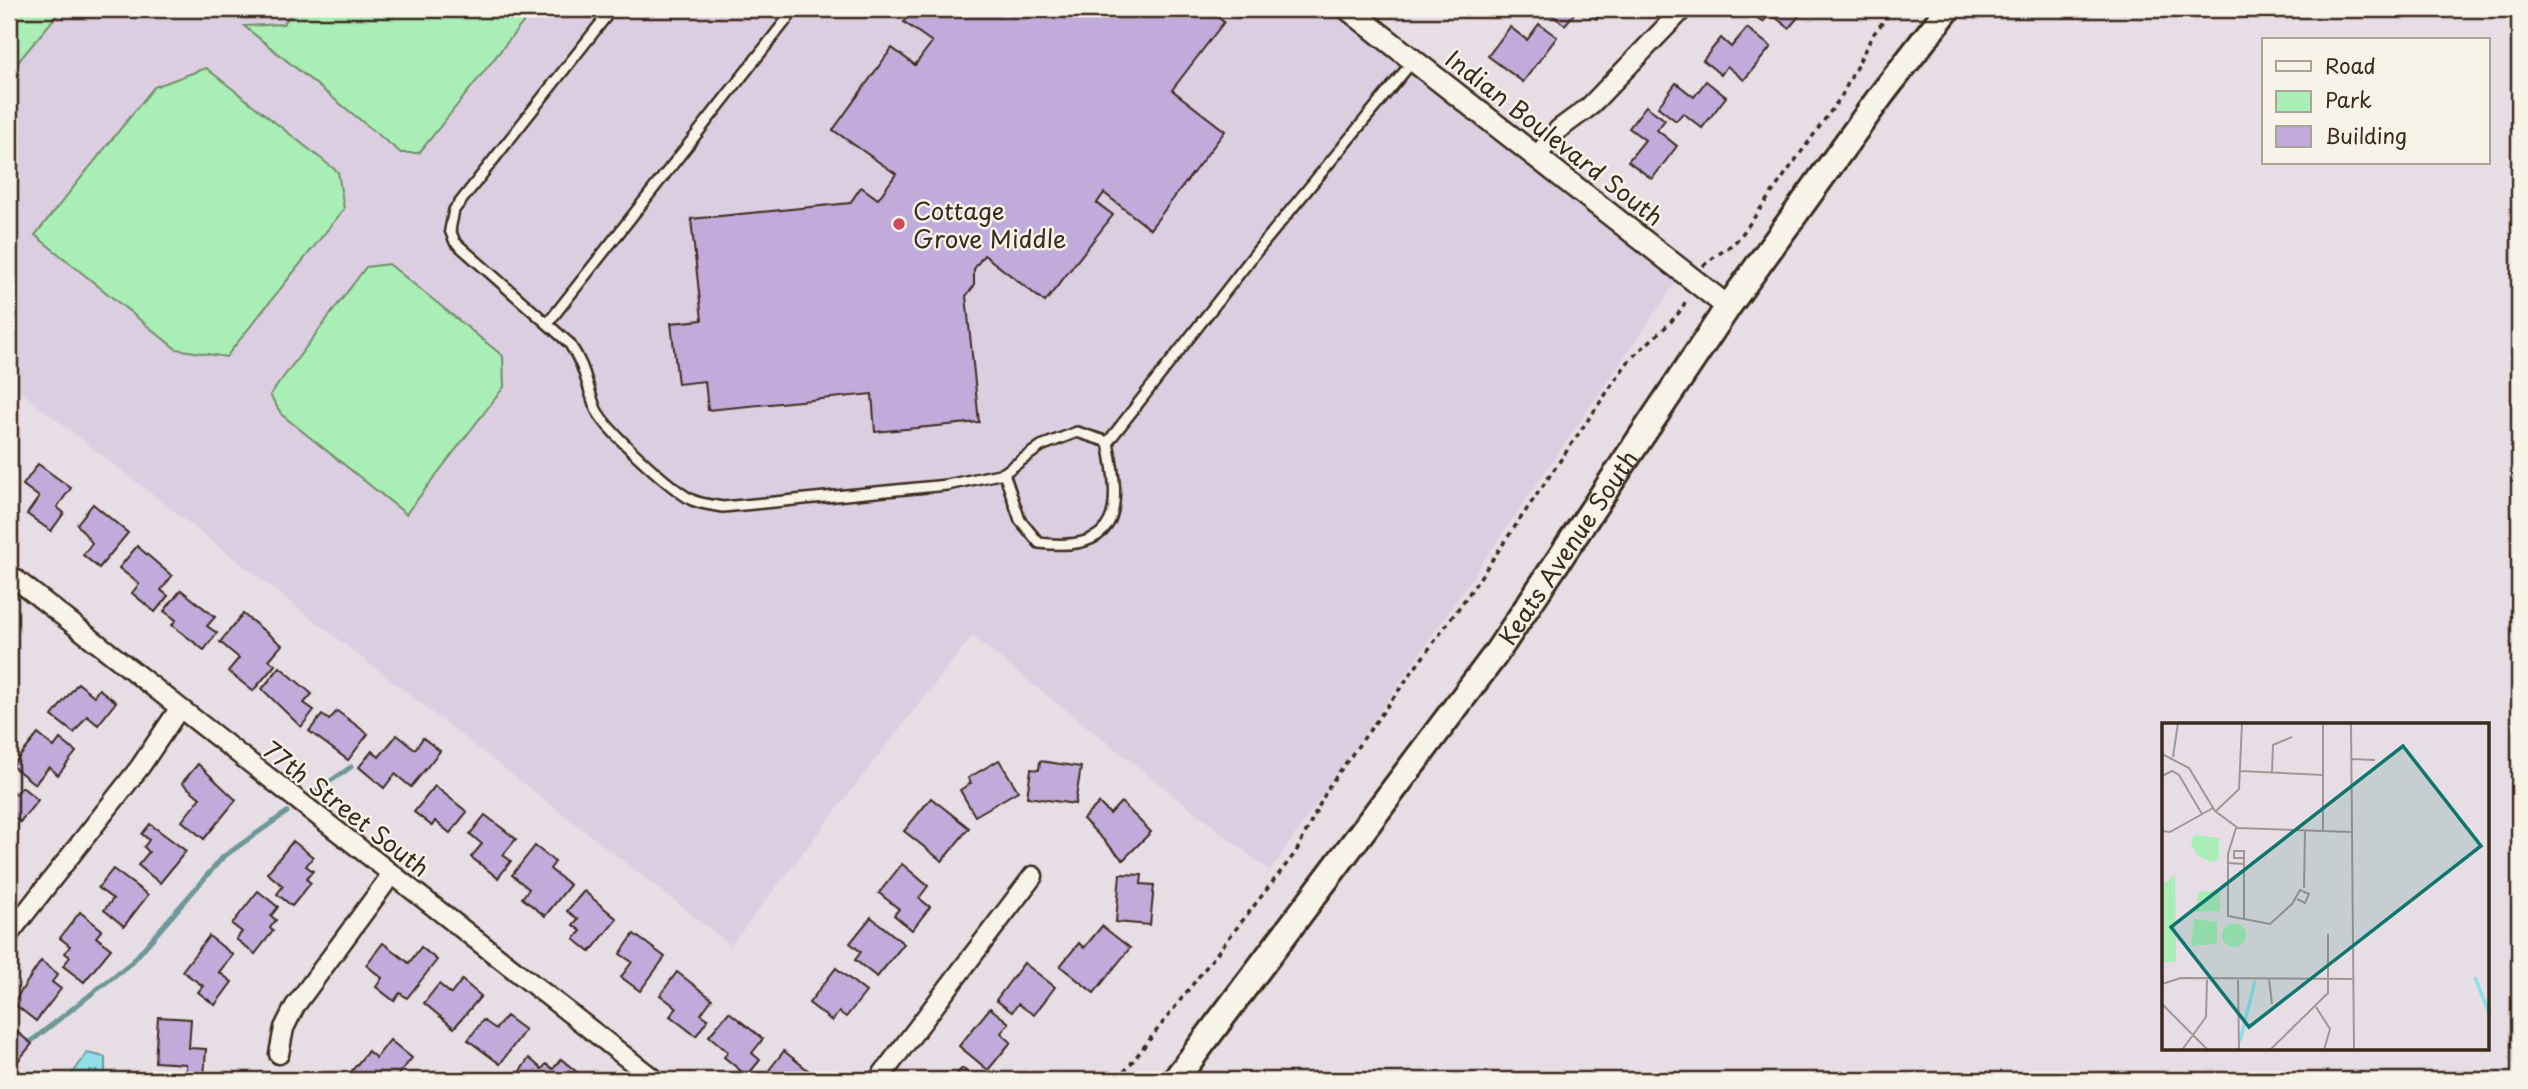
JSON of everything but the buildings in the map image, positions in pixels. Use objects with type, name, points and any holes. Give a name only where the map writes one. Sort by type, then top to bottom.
[{"type":"main road","name":"Keats Avenue South","points":[[1175,1080],[1495,655],[1728,307],[1882,94],[1948,9]]},
{"type":"street","name":"Indian Boulevard South","points":[[1348,9],[1728,307]]},
{"type":"street","points":[[1537,156],[1559,129],[1589,107],[1682,9]]},
{"type":"street","name":"77th Street South","points":[[9,574],[655,1080]]},
{"type":"street","points":[[9,934],[140,767],[179,709]]},
{"type":"street","points":[[279,1054],[284,1028],[295,1006],[392,874]]},
{"type":"street","points":[[878,1080],[1033,876]]},
{"type":"lane","points":[[611,9],[454,210],[450,230],[455,242],[548,323],[579,358],[590,383],[595,407],[608,428],[689,498],[723,507],[934,487],[1004,473],[1041,446],[1077,432],[1108,443]]},
{"type":"lane","points":[[548,323],[795,9]]},
{"type":"lane","points":[[1004,473],[1020,520],[1039,543],[1070,547],[1091,541],[1108,523],[1116,504],[1108,443],[1257,251],[1415,59]]},
{"type":"path","points":[[1118,1080],[1296,852],[1329,786],[1466,598],[1625,366],[1639,348],[1683,309],[1691,278],[1716,254],[1727,252],[1740,237],[1841,97],[1872,36],[1893,9]]},
{"type":"shaded area","points":[[62,9],[1348,9],[1683,272],[1270,871],[972,636],[731,945],[9,383],[9,73]]},
{"type":"green space","points":[[9,9],[62,9],[9,73]]},
{"type":"green space","points":[[296,9],[511,9],[525,20],[419,153],[401,153],[244,26],[283,24]]},
{"type":"green space","points":[[206,68],[338,172],[344,209],[226,357],[176,349],[35,235],[154,87]]},
{"type":"green space","points":[[389,264],[503,356],[504,387],[406,514],[282,415],[270,395],[366,267]]},
{"type":"water","points":[[87,1053],[105,1057],[105,1080],[68,1080]]},
{"type":"waterway","points":[[313,793],[351,767]]},
{"type":"waterway","points":[[25,1046],[132,962],[223,857],[287,812]]},
{"type":"place","name":"Cottage Grove Middle","points":[[899,224]]}]
